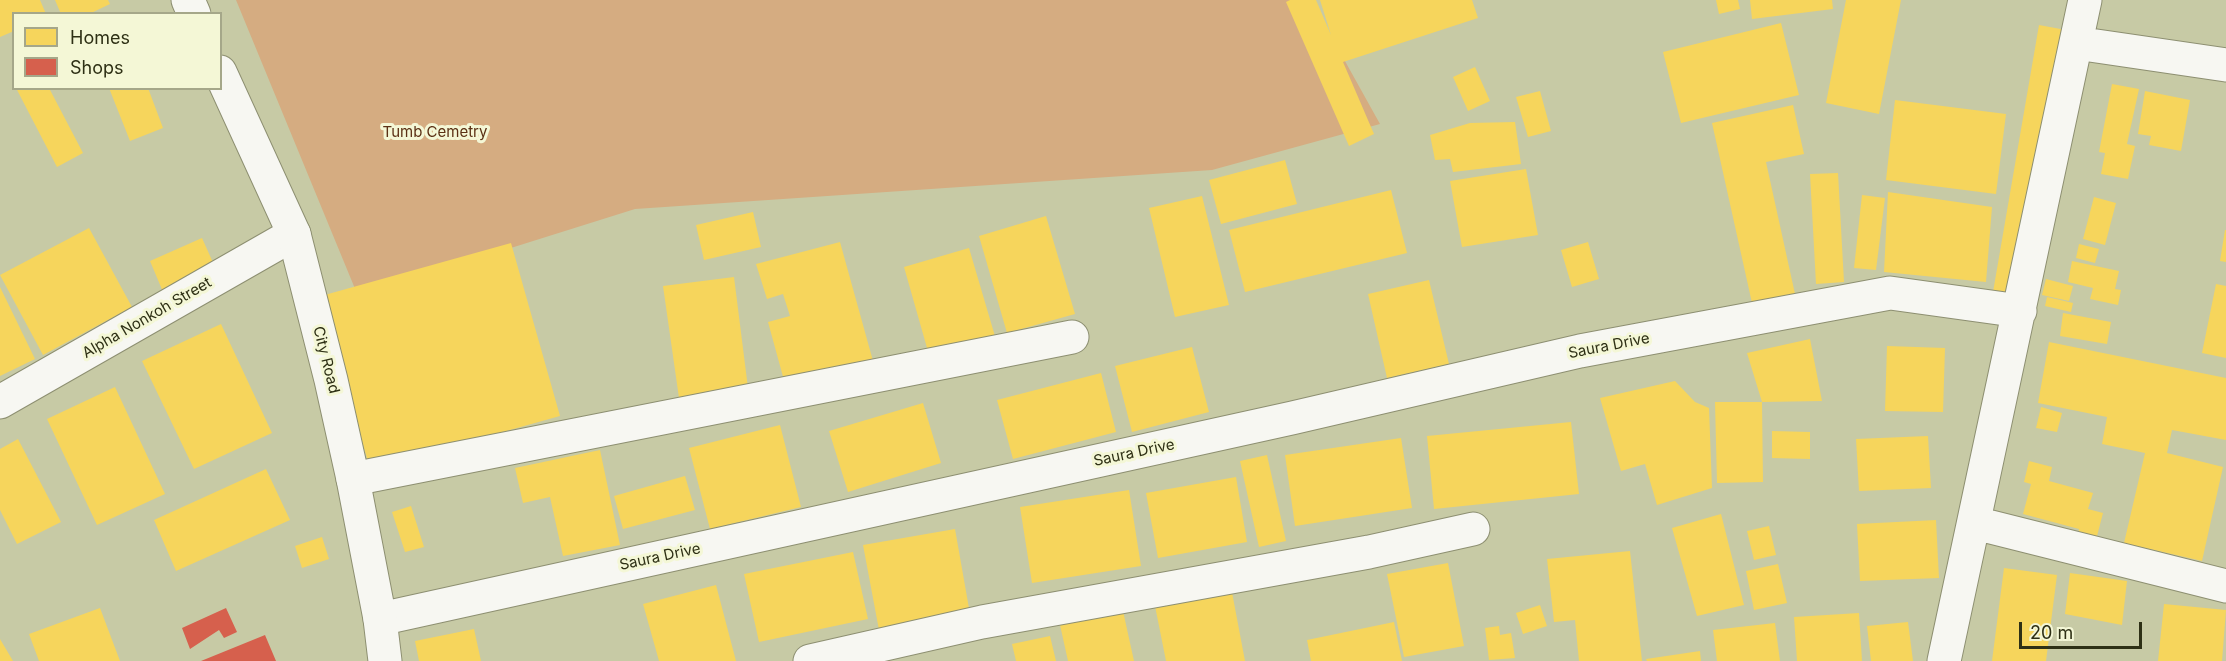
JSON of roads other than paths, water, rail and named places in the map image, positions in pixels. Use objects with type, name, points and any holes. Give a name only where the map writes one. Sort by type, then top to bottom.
[{"type":"street","points":[[1944,661],[2085,0]]},
{"type":"street","points":[[2076,43],[2226,65]]},
{"type":"street","name":"City Road","points":[[222,76],[294,234],[353,479],[380,619],[385,661]]},
{"type":"street","name":"Alpha Nonkoh Street","points":[[0,402],[294,234]]},
{"type":"street","name":"Saura Drive","points":[[380,619],[1292,418],[1580,351],[1890,293],[2020,311]]},
{"type":"street","points":[[353,479],[1072,337]]},
{"type":"street","points":[[1975,523],[2226,586]]},
{"type":"street","points":[[810,661],[982,622],[1369,552],[1473,529]]},
{"type":"park label","name":"Tumb Cemetry","points":[[435,132]]}]
